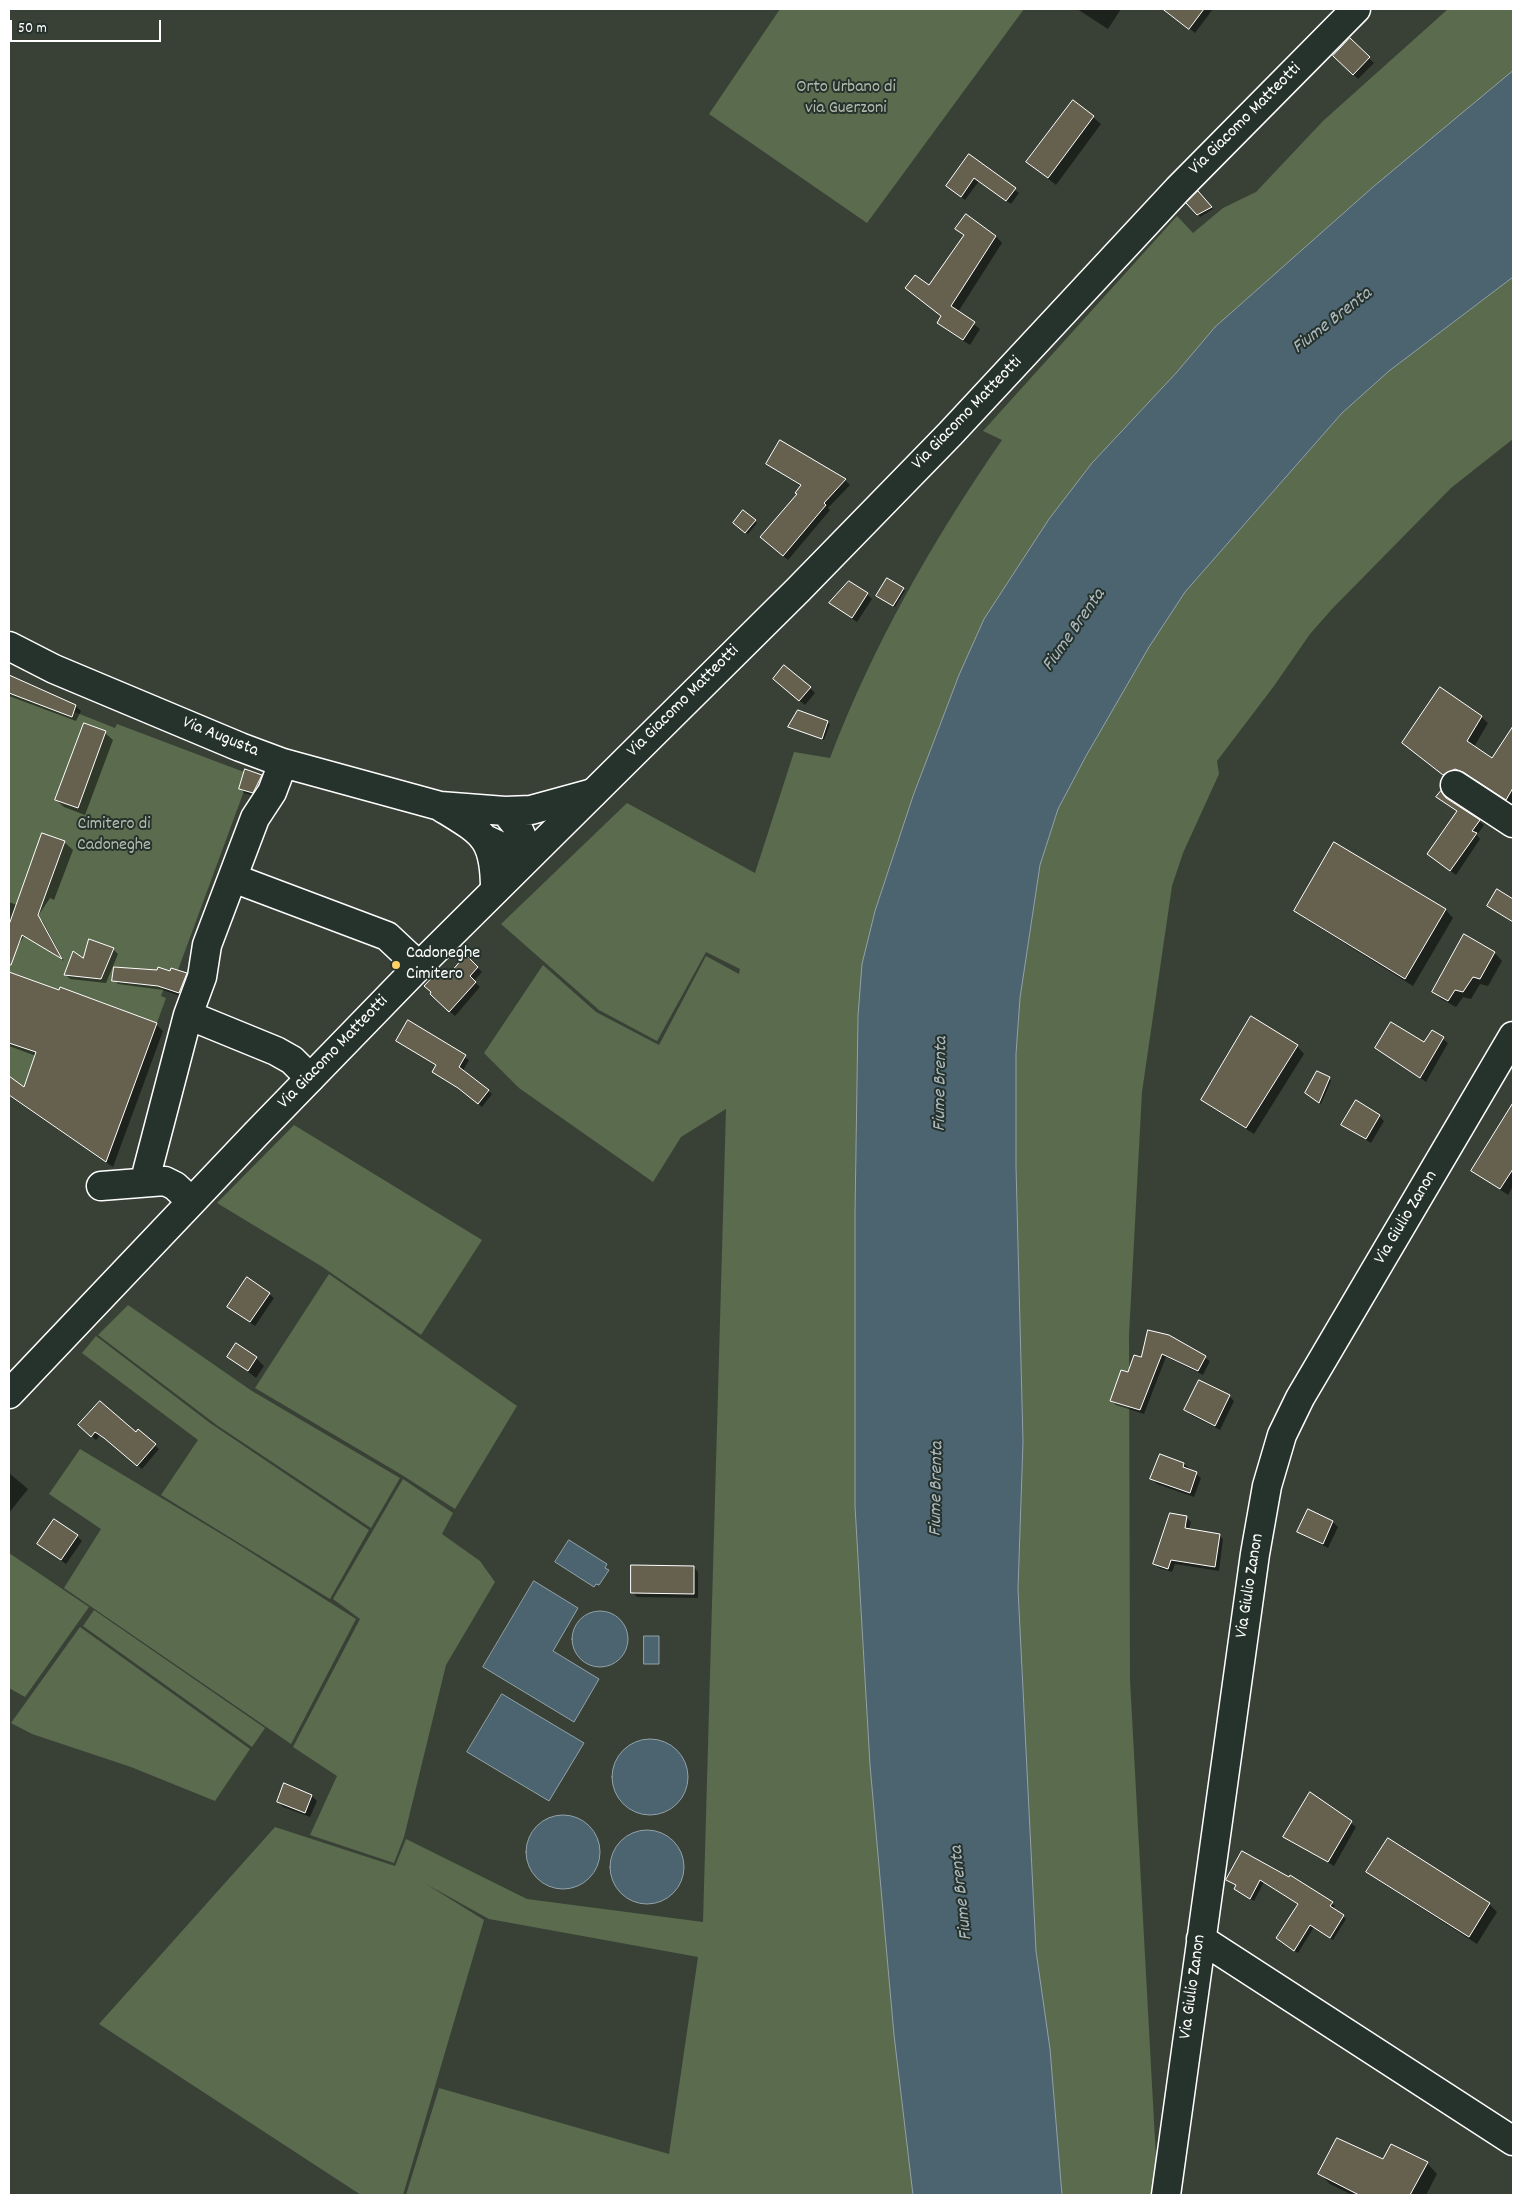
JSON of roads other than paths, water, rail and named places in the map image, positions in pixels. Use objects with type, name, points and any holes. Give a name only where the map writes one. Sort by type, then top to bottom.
[{"type":"street","name":"Via Giacomo Matteotti","points":[[9,1394],[191,1201],[419,966],[798,590],[950,434],[1178,189],[1356,9]]},
{"type":"street","name":"Via Augusta","points":[[9,646],[54,669],[283,763],[440,806],[505,811],[531,810],[593,793]]},
{"type":"street","points":[[148,1181],[147,1172],[188,1015],[202,977],[207,945],[255,818],[272,792],[283,763]]},
{"type":"street","points":[[1456,785],[1513,823]]},
{"type":"street","name":"Via Augusta","points":[[440,806],[480,832],[487,840],[515,853],[530,855]]},
{"type":"street","points":[[505,811],[517,826],[530,855]]},
{"type":"street","points":[[487,840],[495,872],[495,890]]},
{"type":"street","points":[[233,878],[337,915],[387,936],[419,966]]},
{"type":"street","points":[[188,1015],[292,1060],[310,1078]]},
{"type":"street","name":"Via Giulio Zanon","points":[[1166,2195],[1255,1554],[1267,1486],[1282,1435],[1300,1398],[1513,1036]]},
{"type":"street","points":[[101,1186],[165,1181],[175,1186],[191,1201]]},
{"type":"street","points":[[1201,1939],[1513,2141]]},
{"type":"water","name":"Fiume Brenta","points":[[1513,71],[1513,277],[1389,371],[1342,413],[1185,592],[1149,647],[1086,756],[1058,809],[1040,865],[1020,998],[1016,1054],[1016,1166],[1023,1442],[1018,1589],[1036,1951],[1050,2049],[1062,2195],[913,2195],[894,2035],[870,1765],[855,1506],[855,1214],[858,1016],[862,964],[875,911],[913,796],[959,675],[984,619],[1049,519],[1092,463],[1177,372],[1215,327],[1373,187]]},
{"type":"water","points":[[569,1540],[607,1564],[605,1568],[609,1570],[599,1585],[596,1584],[594,1587],[555,1562]]},
{"type":"water","points":[[534,1581],[578,1608],[553,1651],[599,1679],[574,1722],[483,1667]]},
{"type":"water","points":[[594,1611],[606,1611],[616,1615],[624,1623],[628,1639],[624,1655],[616,1663],[606,1667],[594,1667],[584,1663],[576,1655],[572,1645],[572,1633],[576,1623],[584,1615]]},
{"type":"water","points":[[644,1636],[659,1636],[659,1664],[644,1664]]},
{"type":"water","points":[[502,1694],[584,1743],[549,1801],[467,1752]]},
{"type":"water","points":[[650,1739],[664,1742],[677,1750],[685,1763],[688,1777],[685,1791],[677,1804],[664,1812],[650,1815],[636,1812],[623,1804],[615,1791],[612,1777],[615,1763],[623,1750],[636,1742]]},
{"type":"water","points":[[556,1815],[570,1815],[584,1821],[594,1831],[600,1845],[598,1866],[584,1883],[570,1889],[556,1889],[542,1883],[532,1873],[526,1859],[526,1845],[532,1831],[542,1821]]},
{"type":"water","points":[[647,1830],[668,1836],[678,1846],[684,1867],[678,1888],[668,1898],[647,1904],[626,1898],[616,1888],[610,1867],[616,1846],[626,1836]]},
{"type":"place","name":"Cadoneghe Cimitero","points":[[396,965]]},
{"type":"park label","name":"Orto Urbano di via Guerzoni","points":[[846,99]]},
{"type":"park label","name":"Cimitero di Cadoneghe","points":[[114,836]]}]
